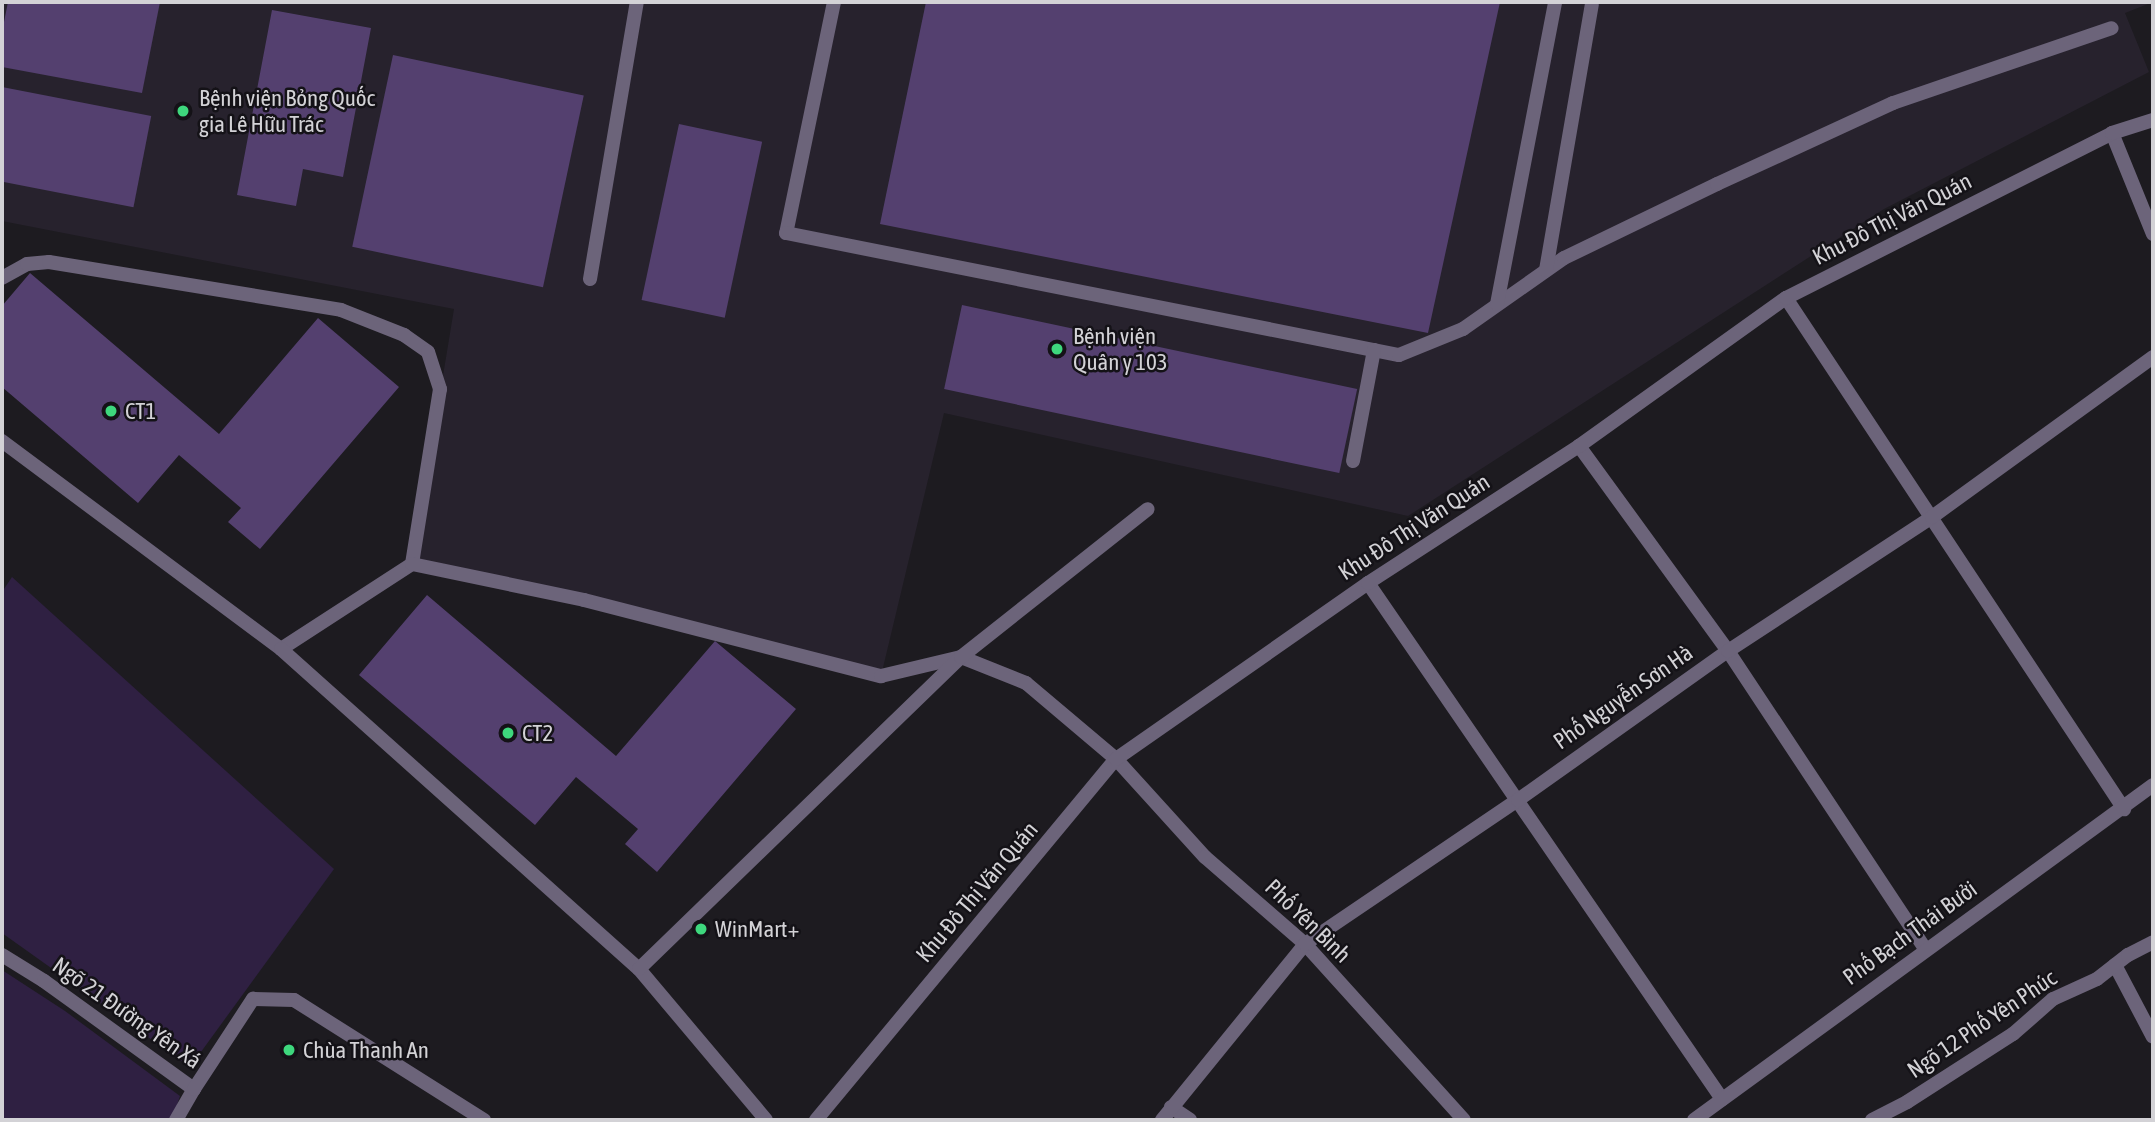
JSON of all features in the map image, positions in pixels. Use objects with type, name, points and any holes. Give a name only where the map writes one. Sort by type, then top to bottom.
[{"type":"street","points":[[590,279],[636,2]]},
{"type":"street","points":[[834,2],[786,233],[1399,355],[1463,328],[1546,270],[1587,246],[1893,103],[2112,27]]},
{"type":"street","points":[[1497,304],[1555,2]]},
{"type":"street","points":[[1546,270],[1592,5]]},
{"type":"street","name":"Khu Đô Thị Văn Quán","points":[[816,1120],[1116,760],[1368,583],[1579,446],[1786,298],[2112,133],[2153,120]]},
{"type":"street","points":[[2112,133],[2153,234]]},
{"type":"street","points":[[2,278],[27,264],[49,262],[341,310],[404,335],[428,352],[440,389],[412,564]]},
{"type":"street","points":[[1786,298],[2124,809]]},
{"type":"street","points":[[1353,461],[1374,350]]},
{"type":"street","name":"Phố Nguyễn Sơn Hà","points":[[1162,1120],[1305,944],[1518,800],[1728,651],[1932,517],[2153,357]]},
{"type":"street","points":[[2,441],[281,649],[639,968],[766,1120]]},
{"type":"street","points":[[1579,446],[1728,651],[1925,949]]},
{"type":"street","points":[[639,968],[961,657],[1148,509]]},
{"type":"street","points":[[281,649],[412,564],[584,600],[881,676],[961,657]]},
{"type":"street","points":[[1368,583],[1722,1099]]},
{"type":"street","name":"Phố Yên Bình","points":[[961,657],[1026,683],[1116,760],[1205,857],[1305,944],[1464,1120]]},
{"type":"street","name":"Phố Bạch Thái Bưởi","points":[[1694,1120],[1925,949],[2124,809],[2153,785]]},
{"type":"street","name":"Ngõ 12 Phố Yên Phúc","points":[[1872,1120],[1907,1102],[2013,1034],[2053,999],[2097,979],[2153,942]]},
{"type":"street","name":"Ngõ 21 Đường Yên Xá","points":[[2,955],[44,981],[194,1089],[253,999],[294,1000],[484,1120]]},
{"type":"street","points":[[2115,965],[2153,1038]]},
{"type":"street","points":[[176,1120],[194,1089]]},
{"type":"street","points":[[1171,1107],[1190,1120]]},
{"type":"shaded area","name":"Bệnh viện Quân y 103","points":[[2,2],[2153,2],[2125,13],[2149,72],[1884,209],[1408,516],[944,413],[881,676],[412,564],[454,309],[2,221]]},
{"type":"shaded area","points":[[12,577],[334,869],[190,1067],[2,933],[2,592]]},
{"type":"shaded area","points":[[2,970],[65,1011],[180,1096],[172,1120],[2,1120]]},
{"type":"building","points":[[8,2],[160,2],[142,93],[2,67],[2,32]]},
{"type":"building","points":[[926,2],[1500,2],[1428,333],[880,224]]},
{"type":"building","points":[[272,10],[371,28],[343,177],[303,169],[296,206],[237,195]]},
{"type":"building","points":[[393,55],[584,96],[543,287],[352,247]]},
{"type":"building","points":[[2,87],[151,116],[133,207],[2,182]]},
{"type":"building","points":[[679,124],[762,142],[725,318],[642,300]]},
{"type":"building","name":"CT1","points":[[30,273],[219,434],[318,318],[399,387],[260,549],[228,522],[241,508],[179,455],[138,503],[2,387],[2,306]]},
{"type":"building","points":[[962,305],[1357,389],[1339,473],[944,389]]},
{"type":"building","name":"CT2","points":[[427,595],[616,756],[715,641],[796,709],[657,872],[625,844],[638,829],[576,777],[535,825],[359,675]]},
{"type":"place","name":"Bệnh viện Bỏng Quốc gia Lê Hữu Trác","points":[[183,111]]},
{"type":"place","name":"Bệnh viện Quân y 103","points":[[1057,349]]},
{"type":"place","name":"CT1","points":[[111,411]]},
{"type":"place","name":"CT2","points":[[508,733]]},
{"type":"place","name":"WinMart+","points":[[701,929]]},
{"type":"place","name":"Chùa Thanh An","points":[[289,1050]]}]
